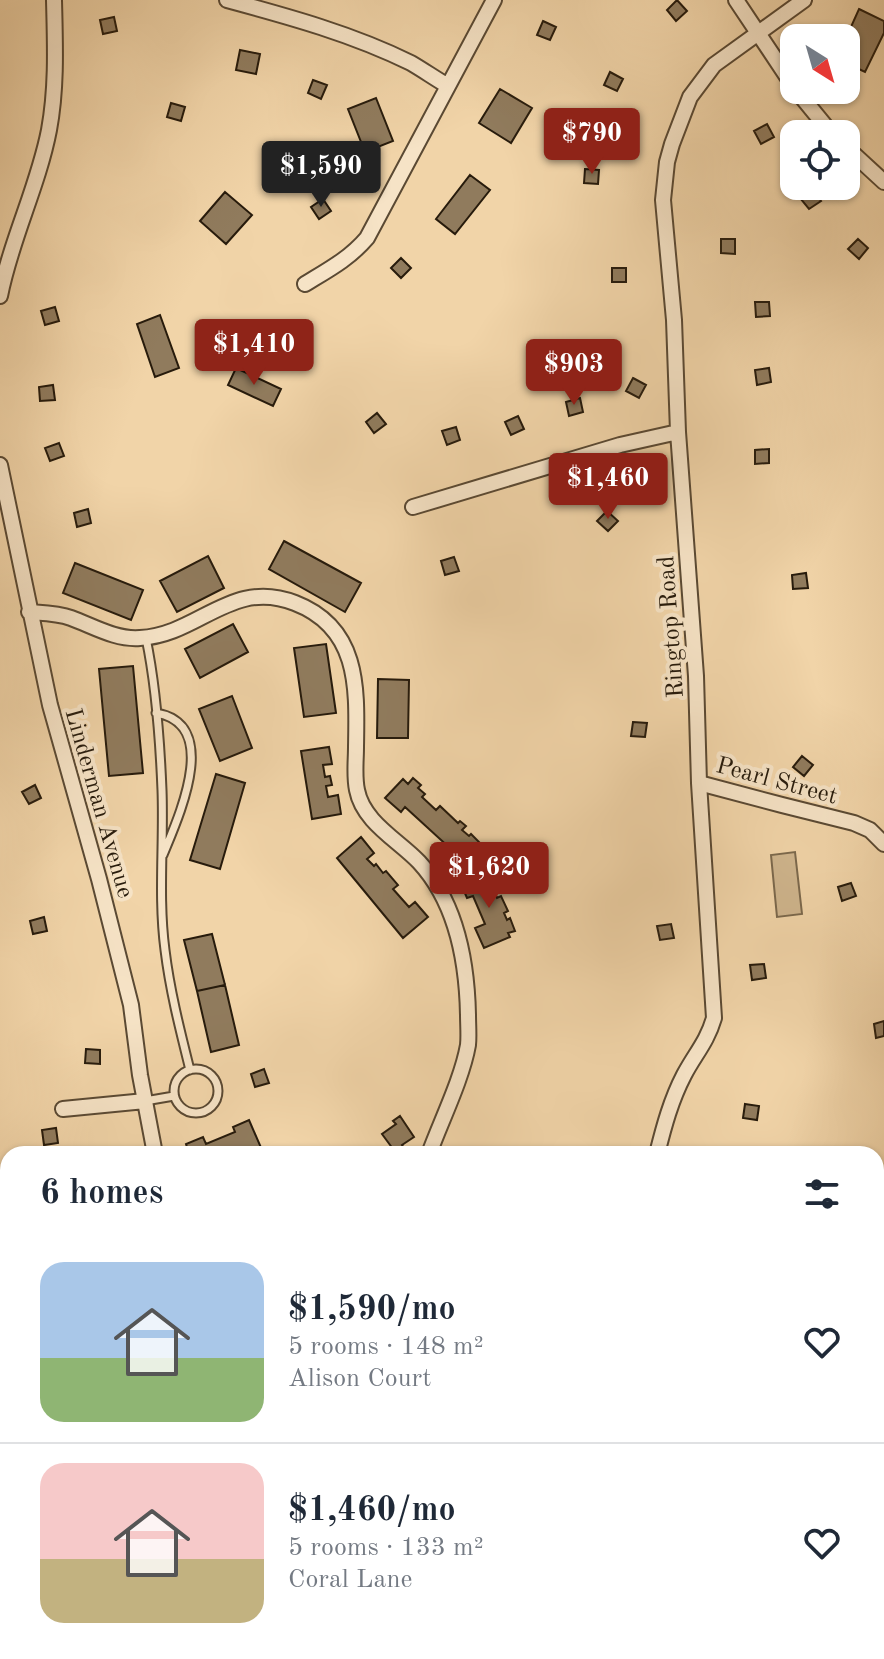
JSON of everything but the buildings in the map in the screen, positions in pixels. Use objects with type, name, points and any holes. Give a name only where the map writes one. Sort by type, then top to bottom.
[{"type":"street","points":[[0,296],[49,130],[54,77],[54,0]]},
{"type":"street","points":[[227,0],[301,20],[358,40],[412,64],[448,86]]},
{"type":"street","points":[[305,284],[343,261],[367,238],[494,0]]},
{"type":"street","points":[[736,0],[780,67]]},
{"type":"street","name":"Ringtop Road","points":[[659,1146],[671,1103],[714,1018],[699,783],[696,676],[678,432],[674,320],[663,215],[667,162],[690,97],[714,65],[804,0]]},
{"type":"street","points":[[807,104],[820,120]]},
{"type":"street","points":[[860,160],[884,182]]},
{"type":"street","points":[[413,507],[620,445],[678,432]]},
{"type":"street","name":"Linderman Avenue","points":[[0,465],[50,705],[131,1005],[153,1146]]},
{"type":"street","points":[[29,612],[68,617],[126,638],[146,638],[188,624],[233,601],[247,597],[275,597],[297,604],[317,616],[331,626],[341,639],[349,656],[357,696],[356,789],[359,797],[378,825],[430,874],[454,923],[462,954],[468,994],[468,1042],[432,1146]]},
{"type":"street","name":"Pearl Street","points":[[699,783],[854,823],[870,830],[884,844]]},
{"type":"street","points":[[63,1109],[145,1101]]},
{"type":"lane","points":[[146,638],[153,674],[162,791],[164,948],[177,1026],[190,1070]]},
{"type":"lane","points":[[156,713],[171,716],[184,729],[191,750],[186,799],[162,858]]},
{"type":"lane","points":[[190,1070],[204,1070],[217,1083],[216,1100],[204,1112],[187,1112],[174,1096],[175,1083],[180,1075],[190,1070]]},
{"type":"lane","points":[[145,1101],[174,1096]]},
{"type":"shaded area","points":[[795,852],[802,914],[777,917],[771,855]]}]
